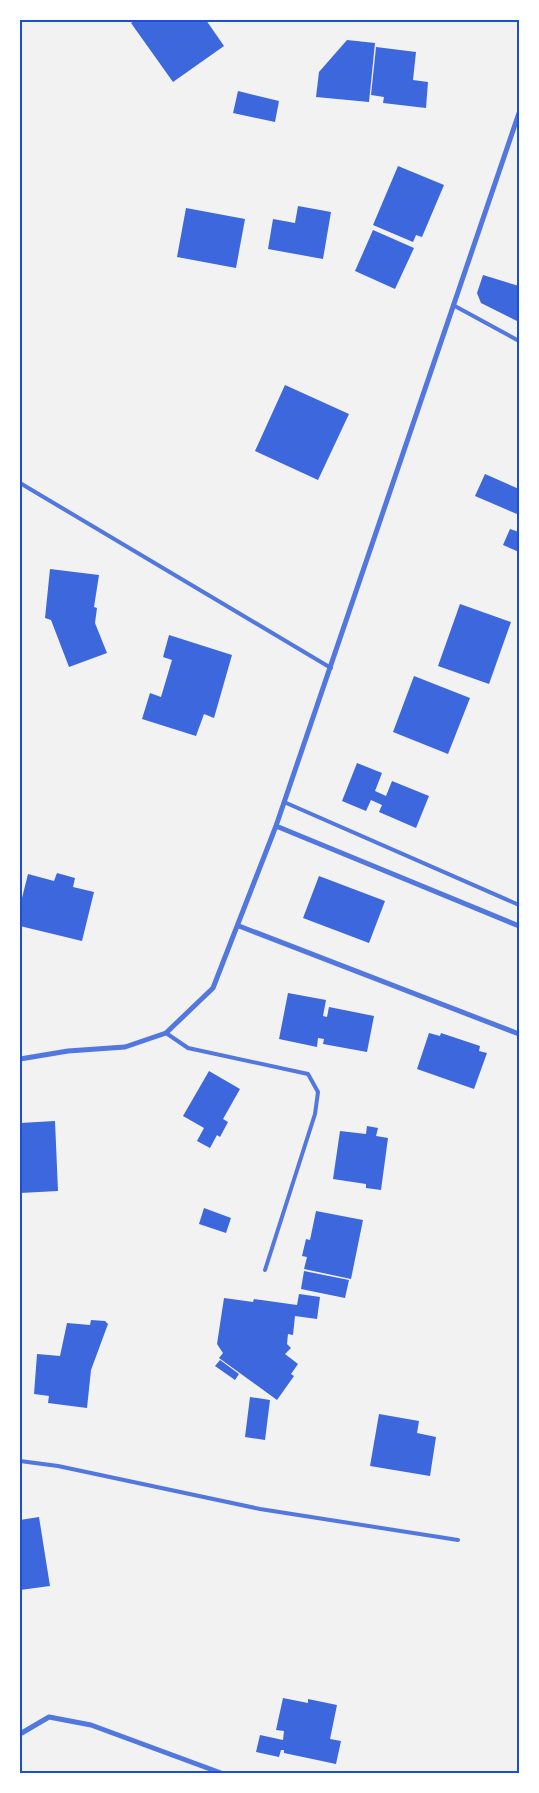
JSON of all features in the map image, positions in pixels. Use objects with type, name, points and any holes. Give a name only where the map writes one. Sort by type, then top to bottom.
[{"type":"street","points":[[20,1059],[68,1050],[125,1047],[166,1033],[213,988],[276,826],[519,113]]},
{"type":"street","points":[[276,826],[519,926]]},
{"type":"street","points":[[238,926],[519,1034]]},
{"type":"street","points":[[20,1734],[48,1717],[90,1724],[220,1773]]},
{"type":"lane","points":[[453,305],[519,341]]},
{"type":"lane","points":[[20,483],[331,668]]},
{"type":"lane","points":[[284,802],[519,905]]},
{"type":"lane","points":[[166,1033],[188,1048],[308,1074],[318,1092],[315,1114],[265,1270]]},
{"type":"lane","points":[[20,1461],[58,1466],[260,1509],[458,1540]]},
{"type":"building","points":[[136,20],[206,20],[224,46],[173,82],[131,23]]},
{"type":"building","points":[[347,40],[375,43],[369,102],[316,97],[319,72]]},
{"type":"building","points":[[376,47],[416,52],[413,80],[428,82],[426,108],[383,103],[384,97],[371,95]]},
{"type":"building","points":[[238,91],[279,101],[275,122],[233,113]]},
{"type":"building","points":[[398,166],[444,185],[422,237],[416,235],[413,242],[373,225]]},
{"type":"building","points":[[298,206],[331,212],[323,259],[268,249],[273,219],[295,223]]},
{"type":"building","points":[[186,208],[245,219],[236,268],[177,257]]},
{"type":"building","points":[[373,230],[414,248],[395,289],[355,271]]},
{"type":"building","points":[[483,275],[519,286],[519,322],[481,303],[477,293]]},
{"type":"building","points":[[285,385],[349,414],[318,480],[255,451]]},
{"type":"building","points":[[485,474],[519,489],[519,509],[517,514],[475,496]]},
{"type":"building","points":[[510,529],[519,532],[519,552],[503,545]]},
{"type":"building","points":[[50,569],[99,575],[94,607],[97,608],[95,623],[107,653],[69,667],[51,620],[45,618]]},
{"type":"building","points":[[460,604],[511,622],[489,684],[438,666]]},
{"type":"building","points":[[169,635],[232,655],[214,718],[204,714],[196,736],[142,719],[150,693],[161,697],[172,660],[163,657]]},
{"type":"building","points":[[414,676],[470,698],[448,754],[393,732]]},
{"type":"building","points":[[357,763],[382,773],[375,791],[386,796],[392,781],[429,796],[416,828],[379,812],[382,805],[371,800],[366,811],[342,801]]},
{"type":"building","points":[[57,873],[75,878],[73,887],[94,892],[82,941],[20,926],[20,906],[28,874],[54,881]]},
{"type":"building","points":[[319,876],[385,901],[369,943],[303,918]]},
{"type":"building","points":[[288,993],[326,1000],[323,1016],[327,1017],[329,1007],[374,1016],[367,1052],[323,1044],[324,1039],[318,1038],[317,1047],[279,1039]]},
{"type":"building","points":[[429,1033],[440,1036],[441,1033],[480,1046],[479,1051],[487,1053],[474,1089],[417,1069]]},
{"type":"building","points":[[209,1071],[240,1089],[223,1119],[228,1122],[220,1137],[217,1135],[210,1148],[197,1141],[204,1128],[183,1116]]},
{"type":"building","points":[[55,1121],[58,1191],[20,1193],[20,1123]]},
{"type":"building","points":[[367,1126],[378,1128],[376,1136],[388,1138],[381,1190],[366,1188],[366,1184],[333,1179],[340,1131],[366,1134]]},
{"type":"building","points":[[204,1208],[231,1218],[226,1233],[199,1224]]},
{"type":"building","points":[[316,1211],[363,1220],[351,1279],[304,1269],[307,1257],[302,1256],[306,1239],[310,1240]]},
{"type":"building","points":[[304,1271],[349,1280],[345,1298],[301,1289]]},
{"type":"building","points":[[299,1294],[320,1297],[317,1319],[295,1316],[293,1335],[288,1334],[287,1344],[291,1348],[285,1354],[298,1364],[291,1374],[294,1376],[277,1400],[219,1358],[223,1353],[217,1344],[224,1298],[253,1302],[254,1299],[297,1305]]},
{"type":"building","points":[[91,1320],[105,1321],[108,1324],[91,1370],[87,1408],[48,1403],[49,1396],[34,1394],[37,1354],[60,1356],[67,1323],[90,1325]]},
{"type":"building","points":[[220,1360],[239,1374],[235,1380],[215,1366]]},
{"type":"building","points":[[250,1397],[270,1400],[265,1440],[245,1437]]},
{"type":"building","points":[[379,1414],[419,1421],[417,1433],[436,1437],[430,1476],[370,1466]]},
{"type":"building","points":[[39,1517],[50,1586],[20,1590],[20,1520]]},
{"type":"building","points":[[283,1698],[308,1703],[308,1699],[337,1705],[330,1739],[341,1741],[336,1764],[284,1753],[284,1750],[281,1750],[279,1757],[256,1752],[260,1735],[283,1740],[284,1731],[276,1730]]}]
